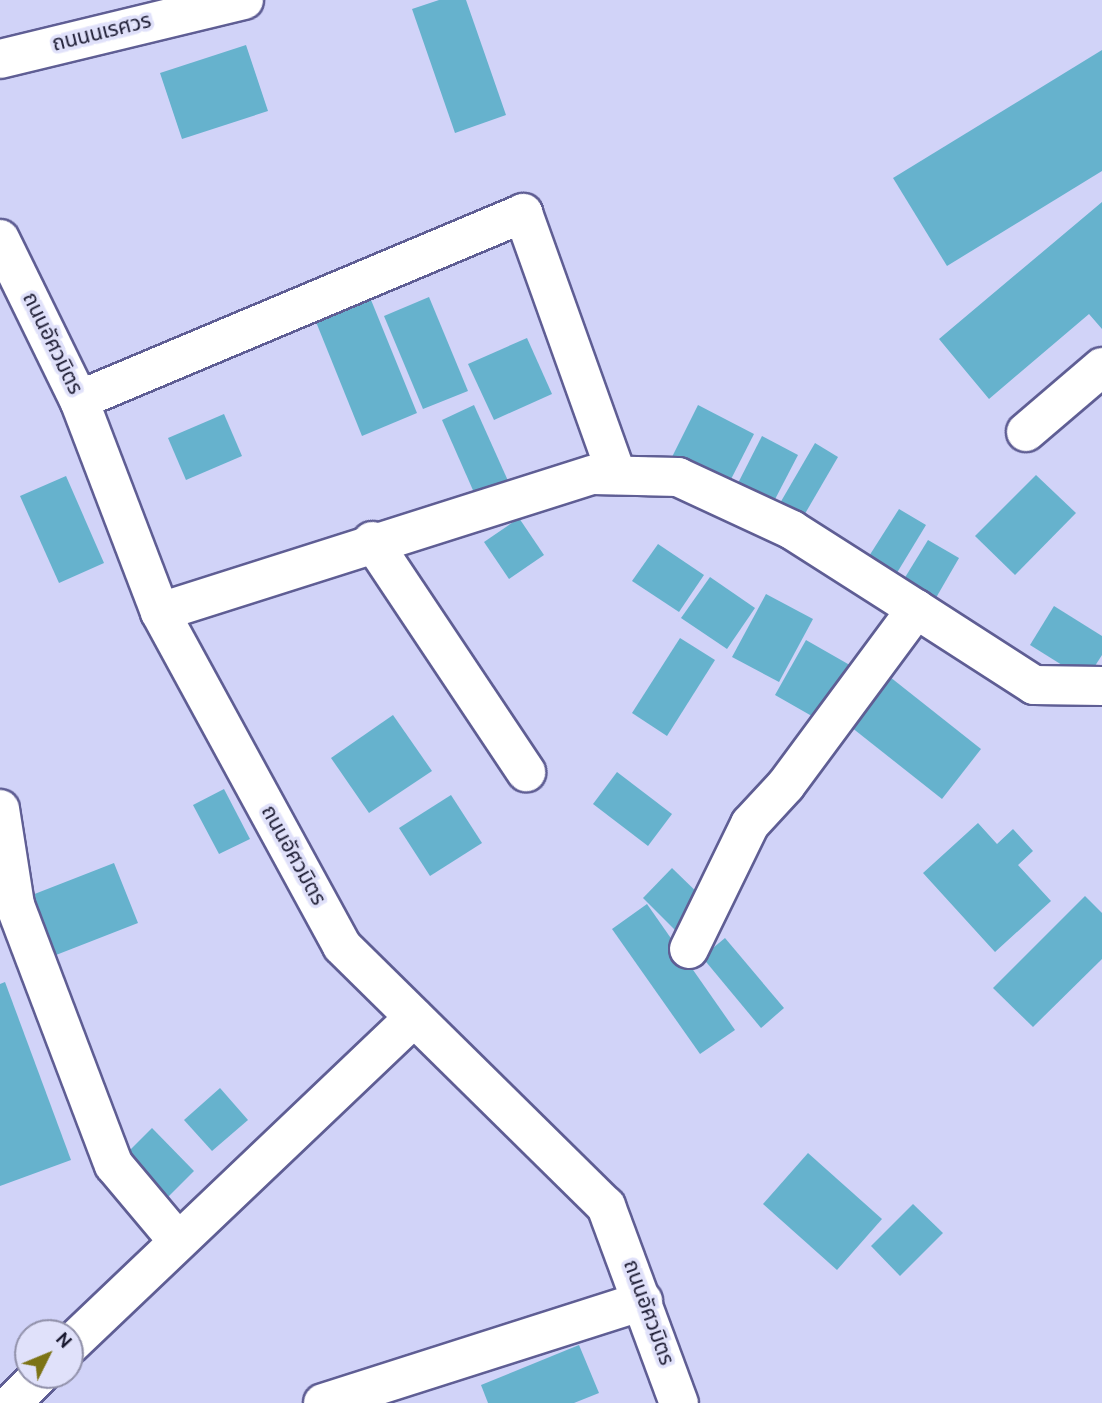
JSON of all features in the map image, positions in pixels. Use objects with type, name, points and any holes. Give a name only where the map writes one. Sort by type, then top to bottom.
[{"type":"street","name":"ถนนนเรศวร","points":[[0,59],[244,0]]},
{"type":"street","points":[[79,400],[523,213],[617,475]]},
{"type":"street","name":"ถนนอัศวมิตร","points":[[0,239],[79,400],[160,612],[342,946],[606,1206],[679,1403]]},
{"type":"street","points":[[1026,432],[1102,367]]},
{"type":"street","points":[[160,612],[372,541],[593,475],[678,477],[792,530],[1034,685],[1102,686]]},
{"type":"street","points":[[372,541],[526,772]]},
{"type":"street","points":[[689,948],[750,824],[786,785],[916,609]]},
{"type":"street","points":[[0,808],[7,906],[114,1165],[176,1239]]},
{"type":"street","points":[[84,1331],[176,1239],[414,1017]]},
{"type":"street","points":[[323,1403],[643,1301]]},
{"type":"street","points":[[12,1403],[26,1389]]},
{"type":"building","points":[[439,0],[466,0],[506,115],[455,133],[412,9]]},
{"type":"building","points":[[246,45],[268,111],[182,139],[160,73]]},
{"type":"building","points":[[1102,50],[1102,171],[947,266],[893,178]]},
{"type":"building","points":[[1102,202],[1102,329],[1089,314],[989,399],[939,339]]},
{"type":"building","points":[[369,295],[417,413],[362,436],[314,317]]},
{"type":"building","points":[[429,297],[468,391],[423,409],[384,316]]},
{"type":"building","points":[[527,338],[552,394],[494,420],[468,364]]},
{"type":"building","points":[[474,405],[509,483],[476,497],[442,420]]},
{"type":"building","points":[[698,405],[754,434],[724,493],[668,465]]},
{"type":"building","points":[[224,414],[242,456],[186,480],[168,438]]},
{"type":"building","points":[[762,436],[798,455],[771,507],[735,489]]},
{"type":"building","points":[[815,443],[838,457],[799,524],[776,510]]},
{"type":"building","points":[[1036,475],[1076,513],[1015,575],[975,536]]},
{"type":"building","points":[[66,476],[104,563],[59,583],[20,496]]},
{"type":"building","points":[[899,509],[926,525],[892,581],[864,564]]},
{"type":"building","points":[[519,518],[544,555],[509,579],[484,542]]},
{"type":"building","points":[[928,540],[959,558],[933,603],[901,584]]},
{"type":"building","points":[[658,544],[704,575],[679,612],[632,581]]},
{"type":"building","points":[[710,577],[755,608],[727,649],[681,618]]},
{"type":"building","points":[[766,594],[813,619],[779,682],[732,657]]},
{"type":"building","points":[[1054,606],[1102,636],[1102,655],[1086,680],[1030,645]]},
{"type":"building","points":[[680,638],[715,660],[667,736],[632,713]]},
{"type":"building","points":[[806,640],[855,668],[824,723],[775,695]]},
{"type":"building","points":[[890,677],[981,749],[942,799],[851,727]]},
{"type":"building","points":[[393,715],[432,771],[369,813],[331,758]]},
{"type":"building","points":[[617,772],[672,814],[648,846],[593,804]]},
{"type":"building","points":[[224,789],[250,839],[219,854],[193,805]]},
{"type":"building","points":[[451,795],[482,843],[430,876],[399,828]]},
{"type":"building","points":[[978,823],[997,844],[1013,829],[1033,851],[1018,865],[1051,901],[995,952],[923,873]]},
{"type":"building","points":[[114,863],[138,923],[56,955],[32,895]]},
{"type":"building","points":[[672,868],[708,903],[678,933],[643,898]]},
{"type":"building","points":[[1085,896],[1102,913],[1102,959],[1033,1027],[993,988]]},
{"type":"building","points":[[647,904],[735,1030],[700,1054],[612,929]]},
{"type":"building","points":[[725,938],[784,1008],[761,1028],[702,957]]},
{"type":"building","points":[[5,982],[71,1160],[0,1186],[0,984]]},
{"type":"building","points":[[220,1088],[248,1120],[212,1151],[184,1120]]},
{"type":"building","points":[[152,1128],[194,1171],[166,1199],[123,1157]]},
{"type":"building","points":[[808,1153],[882,1219],[837,1270],[763,1204]]},
{"type":"building","points":[[913,1204],[943,1233],[900,1276],[871,1246]]},
{"type":"building","points":[[579,1345],[599,1393],[574,1403],[488,1403],[481,1385]]}]
